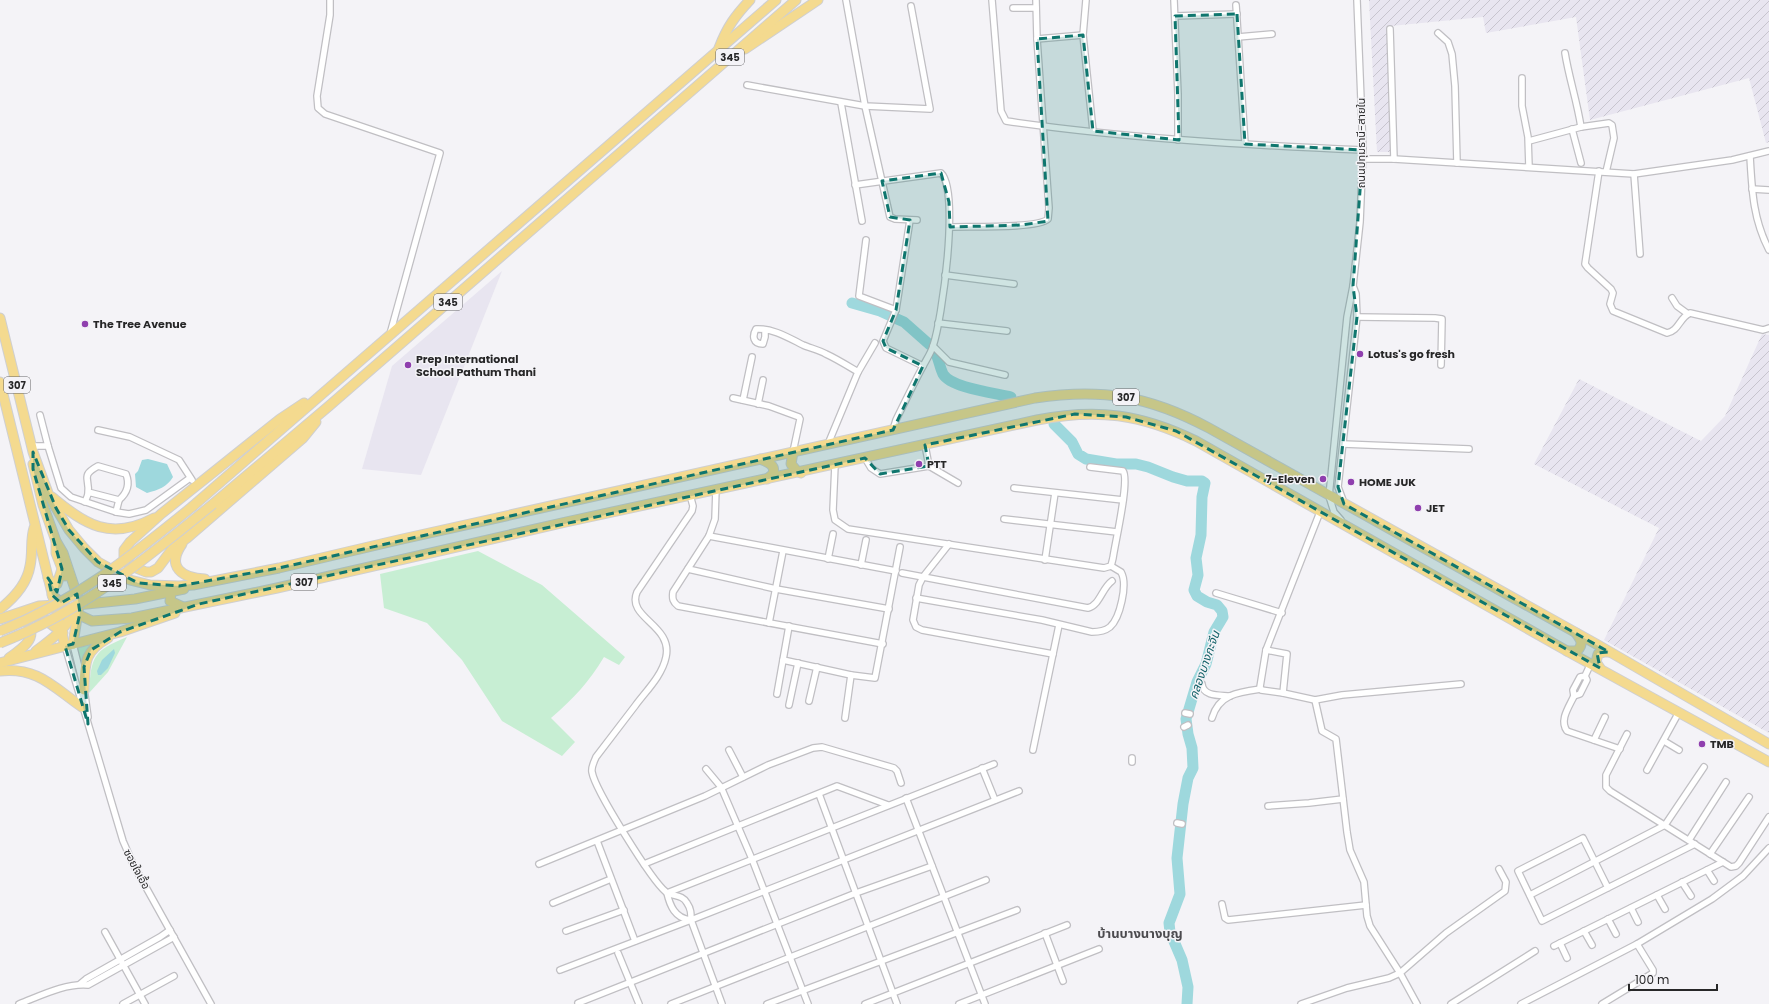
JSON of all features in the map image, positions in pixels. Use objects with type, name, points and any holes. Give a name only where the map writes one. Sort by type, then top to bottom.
[{"type":"main road","points":[[719,49],[725,33],[733,19],[750,0]]},
{"type":"main road","name":"345","points":[[0,632],[74,596],[157,536],[776,0]]},
{"type":"main road","name":"345","points":[[0,643],[44,624],[87,601],[124,575],[213,504],[329,406],[566,198],[727,60],[756,39],[796,0]]},
{"type":"main road","points":[[756,39],[818,0]]},
{"type":"main road","name":"307","points":[[0,318],[32,449],[34,469],[41,498],[56,541],[64,553],[76,609],[66,640],[120,632],[199,604],[306,582],[716,489],[767,480],[1057,416],[1092,413],[1126,417],[1159,425],[1189,437],[1320,512],[1345,524],[1567,650],[1769,762]]},
{"type":"main road","points":[[329,406],[303,438],[174,548],[158,568],[151,572],[146,572],[127,563],[124,557],[124,550],[130,542],[161,514],[280,419],[338,380]]},
{"type":"main road","name":"307","points":[[0,382],[52,595],[59,605]]},
{"type":"main road","name":"307","points":[[76,609],[85,610],[112,602],[171,593],[226,578],[1035,398],[1075,393],[1116,395],[1152,403],[1190,418],[1609,652],[1769,744]]},
{"type":"main road","points":[[32,449],[48,493],[69,530],[98,562],[130,580],[150,585],[179,586],[226,578]]},
{"type":"main road","points":[[793,452],[791,464],[796,470],[801,472]]},
{"type":"main road","points":[[760,460],[772,464],[774,468],[773,474],[767,480]]},
{"type":"main road","points":[[48,493],[73,514],[96,526],[106,528],[116,529],[133,527],[161,514]]},
{"type":"main road","points":[[0,609],[14,598],[28,575],[32,536],[35,525]]},
{"type":"main road","points":[[187,538],[178,551],[175,561],[182,574],[191,578],[226,578]]},
{"type":"main road","points":[[56,541],[56,553],[76,609],[86,620],[98,622],[132,618],[199,604]]},
{"type":"main road","points":[[48,578],[51,582],[57,584],[62,569]]},
{"type":"main road","points":[[171,593],[170,601],[183,607]]},
{"type":"main road","points":[[0,619],[39,606],[59,605],[76,609]]},
{"type":"main road","points":[[59,605],[66,640]]},
{"type":"main road","points":[[1,665],[33,654],[66,640],[76,609]]},
{"type":"main road","points":[[12,615],[26,614],[39,617],[66,640]]},
{"type":"main road","points":[[1,665],[24,647],[29,641],[31,635],[31,630],[27,621],[23,618],[12,615]]},
{"type":"main road","points":[[84,690],[84,666],[88,655],[95,646],[120,632]]},
{"type":"main road","points":[[1567,650],[1577,651],[1581,646],[1582,643],[1576,634]]},
{"type":"main road","points":[[33,654],[66,640]]},
{"type":"main road","points":[[1595,665],[1598,654],[1609,652]]},
{"type":"main road","points":[[1,665],[11,670],[28,671],[61,691],[82,707]]},
{"type":"street","points":[[330,0],[330,15],[317,96],[318,108],[325,114],[440,153],[390,334]]},
{"type":"street","points":[[846,0],[865,106],[890,217],[895,219],[917,220]]},
{"type":"street","points":[[992,0],[1002,116],[1006,121],[1178,140],[1363,150]]},
{"type":"street","points":[[950,227],[1041,224],[1048,219],[1049,208],[1037,40],[1036,0]]},
{"type":"street","points":[[1086,0],[1083,35],[1093,131]]},
{"type":"street","points":[[1174,0],[1178,140]]},
{"type":"street","name":"ถนนปทุมธานี-สายใน","points":[[1345,524],[1334,512],[1330,496],[1350,294],[1353,286],[1360,222],[1363,150],[1357,0]]},
{"type":"street","points":[[747,85],[841,103],[865,106],[926,110],[931,108],[911,6]]},
{"type":"street","points":[[1236,6],[1245,144]]},
{"type":"street","points":[[1013,8],[1036,8]]},
{"type":"street","points":[[1175,16],[1236,14]]},
{"type":"street","points":[[1390,29],[1394,159]]},
{"type":"street","points":[[1438,33],[1448,42],[1452,54],[1455,86],[1458,163]]},
{"type":"street","points":[[1238,37],[1272,34]]},
{"type":"street","points":[[1037,40],[1083,35]]},
{"type":"street","points":[[1564,52],[1569,76],[1576,98],[1581,126]]},
{"type":"street","points":[[1522,78],[1522,106],[1528,141],[1529,167]]},
{"type":"street","points":[[841,103],[862,221]]},
{"type":"street","points":[[1528,141],[1581,126],[1605,123],[1612,125],[1614,138],[1606,172]]},
{"type":"street","points":[[1572,129],[1581,163]]},
{"type":"street","points":[[1363,159],[1394,159],[1634,174],[1668,170],[1750,156],[1769,151]]},
{"type":"street","points":[[1750,156],[1752,189],[1757,222],[1769,250]]},
{"type":"street","points":[[1599,171],[1585,264],[1612,289],[1613,293],[1611,308],[1616,312],[1667,333],[1675,330],[1681,319],[1688,314],[1696,314],[1763,330],[1769,328]]},
{"type":"street","points":[[855,185],[941,174],[945,178],[949,202],[950,227],[945,275],[933,346],[896,420],[893,430]]},
{"type":"street","points":[[1634,174],[1640,254]]},
{"type":"street","points":[[1752,189],[1769,190]]},
{"type":"street","points":[[910,220],[896,310],[883,339],[886,348],[923,366]]},
{"type":"street","points":[[866,240],[859,296],[896,310]]},
{"type":"street","points":[[945,275],[1014,284]]},
{"type":"street","name":"ถนนปทุมธานี-สายใน","points":[[1344,504],[1338,487],[1357,317],[1356,294],[1353,286]]},
{"type":"street","points":[[1672,298],[1677,306],[1688,314]]},
{"type":"street","points":[[1357,317],[1442,319],[1441,365]]},
{"type":"street","points":[[938,323],[1007,331]]},
{"type":"street","points":[[765,330],[786,336],[826,354],[858,372]]},
{"type":"street","points":[[828,444],[858,372],[874,343]]},
{"type":"street","points":[[933,346],[949,362],[1005,375]]},
{"type":"street","points":[[743,400],[752,356]]},
{"type":"street","points":[[1343,366],[1352,367]]},
{"type":"street","points":[[758,404],[763,380]]},
{"type":"street","points":[[733,398],[799,417],[793,452]]},
{"type":"street","points":[[40,415],[61,488],[71,497],[116,512],[129,514],[146,510],[190,478]]},
{"type":"street","points":[[98,430],[130,437],[179,460],[190,478],[198,485]]},
{"type":"street","points":[[1343,444],[1469,449]]},
{"type":"street","points":[[925,445],[929,466]]},
{"type":"street","points":[[32,449],[48,446]]},
{"type":"street","points":[[865,458],[871,468],[880,474],[929,466],[958,483]]},
{"type":"street","points":[[835,465],[833,510],[835,520],[848,529],[1045,560],[1104,568],[1111,566],[1121,572],[1125,582],[1119,610],[1110,627],[1100,632],[1092,632],[1042,620],[916,598]]},
{"type":"street","points":[[85,502],[88,492],[86,478],[90,470],[98,466],[126,474],[128,487],[124,495],[119,500],[116,512]]},
{"type":"street","points":[[1090,467],[1124,472],[1125,475],[1123,500],[1111,566]]},
{"type":"street","points":[[1014,488],[1123,500]]},
{"type":"street","points":[[716,489],[715,519],[709,536],[672,592],[672,598],[678,606],[883,644]]},
{"type":"street","points":[[88,492],[119,500]]},
{"type":"street","points":[[1045,560],[1055,492]]},
{"type":"street","points":[[690,495],[693,506],[692,511],[634,598],[638,610],[656,627],[664,640],[666,646],[666,657],[660,672],[651,686],[596,757],[592,770],[595,781],[603,797],[644,864],[667,893],[673,910],[683,919],[691,920]]},
{"type":"street","points":[[1261,689],[1266,650],[1282,613],[1320,512]]},
{"type":"street","points":[[1004,519],[1117,532]]},
{"type":"street","points":[[828,559],[834,534]]},
{"type":"street","points":[[709,536],[896,571]]},
{"type":"street","points":[[861,565],[866,540]]},
{"type":"street","points":[[949,544],[923,577],[916,598],[912,620],[916,627],[922,630],[1053,654]]},
{"type":"street","points":[[783,660],[851,675],[875,678],[883,644],[900,548]]},
{"type":"street","points":[[769,623],[784,551]]},
{"type":"street","points":[[688,569],[776,589],[889,609]]},
{"type":"street","points":[[902,573],[1088,608],[1096,604],[1103,589],[1112,581]]},
{"type":"street","points":[[1216,593],[1282,613]]},
{"type":"street","points":[[1034,750],[1059,625]]},
{"type":"street","points":[[777,694],[789,626]]},
{"type":"street","points":[[66,640],[84,690],[88,724]]},
{"type":"street","points":[[66,640],[82,707],[88,724]]},
{"type":"street","points":[[1266,650],[1287,654],[1283,693]]},
{"type":"street","points":[[789,705],[798,663]]},
{"type":"street","points":[[1595,665],[1585,676],[1587,680],[1580,694],[1574,696],[1564,720],[1564,725],[1570,733],[1620,749]]},
{"type":"street","points":[[809,701],[816,667]]},
{"type":"street","points":[[845,718],[851,675]]},
{"type":"street","points":[[1202,684],[1203,690],[1206,693],[1231,696]]},
{"type":"street","points":[[1212,718],[1218,704],[1231,696],[1244,691],[1261,689],[1315,700],[1342,695],[1461,684]]},
{"type":"street","points":[[1315,700],[1322,731],[1336,739],[1350,850],[1364,882],[1367,916],[1370,926],[1400,972],[1417,1004]]},
{"type":"street","points":[[1647,770],[1679,712]]},
{"type":"street","points":[[1594,740],[1605,717]]},
{"type":"street","name":"ซอยใจเอื้อ","points":[[88,724],[116,824],[133,864],[211,1004]]},
{"type":"street","points":[[1628,734],[1606,775],[1606,787],[1610,791],[1731,867],[1736,866],[1769,817]]},
{"type":"street","points":[[1664,741],[1679,750]]},
{"type":"street","points":[[539,864],[705,796],[768,765],[818,746],[894,768],[897,771],[900,783]]},
{"type":"street","points":[[729,750],[743,777]]},
{"type":"street","points":[[667,893],[832,826],[994,764]]},
{"type":"street","points":[[1530,895],[1665,825],[1704,767]]},
{"type":"street","points":[[982,768],[995,800]]},
{"type":"street","points":[[706,769],[721,787],[752,858],[808,1004]]},
{"type":"street","points":[[1689,840],[1726,782]]},
{"type":"street","points":[[644,864],[839,786],[888,805]]},
{"type":"street","points":[[560,970],[1019,791]]},
{"type":"street","points":[[820,794],[897,1004]]},
{"type":"street","points":[[1710,854],[1748,797]]},
{"type":"street","points":[[906,798],[986,1004]]},
{"type":"street","points":[[1268,806],[1309,804],[1343,799]]},
{"type":"street","points":[[1608,888],[1583,838],[1518,871],[1542,921],[1608,888],[1696,844]]},
{"type":"street","points":[[597,841],[635,941]]},
{"type":"street","points":[[1521,1004],[1637,944],[1719,894],[1743,876],[1769,848]]},
{"type":"street","points":[[1567,958],[1557,945],[1723,862]]},
{"type":"street","points":[[578,1003],[856,893],[932,866]]},
{"type":"street","points":[[1301,1004],[1347,988],[1389,978],[1400,972],[1446,933],[1506,891],[1506,882],[1498,869]]},
{"type":"street","points":[[1707,870],[1714,881]]},
{"type":"street","points":[[553,903],[611,880]]},
{"type":"street","points":[[671,1004],[986,880]]},
{"type":"street","points":[[1682,882],[1691,896]]},
{"type":"street","points":[[667,893],[682,896],[691,910],[691,920],[722,1004]]},
{"type":"street","points":[[1657,895],[1665,909]]},
{"type":"street","points":[[1222,904],[1225,918],[1228,920],[1366,905]]},
{"type":"street","points":[[1631,908],[1638,922]]},
{"type":"street","points":[[566,932],[624,910]]},
{"type":"street","points":[[766,1004],[957,931],[1017,910]]},
{"type":"street","points":[[1608,919],[1616,934]]},
{"type":"street","points":[[865,1004],[969,962],[1067,925]]},
{"type":"street","points":[[122,962],[170,930]]},
{"type":"street","points":[[1584,931],[1592,945]]},
{"type":"street","points":[[105,932],[145,1004]]},
{"type":"street","points":[[1045,933],[1063,981]]},
{"type":"street","points":[[19,1004],[56,990],[80,984],[86,979],[174,937]]},
{"type":"street","points":[[1602,1004],[1653,973],[1653,970],[1637,944]]},
{"type":"street","points":[[958,1004],[1099,949]]},
{"type":"street","points":[[1451,1004],[1535,951]]},
{"type":"street","points":[[618,953],[639,1004]]},
{"type":"street","points":[[123,1004],[174,976]]},
{"type":"highlighted area","points":[[1237,14],[1245,144],[1363,150],[1353,286],[1357,317],[1338,487],[1344,504],[1609,652],[1597,653],[1600,668],[1176,431],[1126,417],[1075,414],[925,445],[929,466],[880,474],[865,458],[199,604],[120,632],[91,650],[84,667],[88,724],[65,646],[73,644],[80,613],[77,594],[61,603],[52,595],[48,578],[57,592],[62,569],[33,469],[33,452],[56,508],[69,530],[98,562],[138,583],[179,586],[279,568],[893,430],[923,366],[886,348],[883,341],[896,310],[910,220],[890,217],[882,181],[941,173],[949,202],[950,227],[1022,225],[1048,221],[1037,39],[1083,35],[1093,131],[1179,140],[1175,16]]},
{"type":"shaded area","points":[[1369,0],[1769,0],[1769,142],[1766,143],[1749,78],[1590,120],[1576,17],[1486,33],[1483,17],[1391,26],[1395,152],[1377,152]]},
{"type":"shaded area","points":[[502,271],[421,475],[362,469],[392,366]]},
{"type":"shaded area","points":[[1762,334],[1769,335],[1769,733],[1604,640],[1659,528],[1534,464],[1579,379],[1701,441],[1725,416]]},
{"type":"green space","points":[[478,551],[542,585],[625,657],[619,665],[604,657],[593,674],[567,704],[551,718],[575,742],[562,756],[502,721],[462,660],[427,623],[384,608],[380,574]]},
{"type":"green space","points":[[110,637],[92,649],[81,674],[75,646]]},
{"type":"green space","points":[[127,637],[108,672],[89,693],[91,671],[96,656],[107,646]]},
{"type":"water","points":[[148,459],[167,464],[173,477],[162,488],[147,493],[136,487],[135,474],[138,471],[142,460]]},
{"type":"water","points":[[114,649],[115,653],[108,668],[101,675],[98,675],[97,671],[102,660]]},
{"type":"waterway","name":"คลองบางกะจีน","points":[[852,303],[880,311],[891,316]]},
{"type":"waterway","name":"คลองบางกะจีน","points":[[897,319],[904,322],[930,345]]},
{"type":"waterway","name":"คลองบางกะจีน","points":[[934,350],[943,374],[948,379],[964,386],[1011,397]]},
{"type":"waterway","name":"คลองบางกะจีน","points":[[1054,424],[1072,442],[1078,454],[1086,459],[1116,464],[1136,464],[1187,481],[1202,481],[1205,483],[1202,497],[1201,535],[1196,558],[1198,575],[1194,590],[1197,596],[1207,602],[1217,605],[1222,611],[1223,617],[1214,632],[1206,664],[1197,682],[1186,719],[1192,748],[1193,768],[1188,778],[1183,804],[1177,858],[1180,894],[1169,923],[1170,932],[1182,960],[1188,987],[1187,1004]]},
{"type":"place","name":"The Tree Avenue","points":[[85,324]]},
{"type":"place","name":"Lotus's go fresh","points":[[1360,354]]},
{"type":"place","name":"Prep International School Pathum Thani","points":[[408,365]]},
{"type":"place","name":"PTT","points":[[919,464]]},
{"type":"place","name":"7-Eleven","points":[[1323,479]]},
{"type":"place","name":"HOME JUK","points":[[1351,482]]},
{"type":"place","name":"JET","points":[[1418,508]]},
{"type":"place","name":"TMB","points":[[1702,744]]},
{"type":"district","name":"บ้านบางนางบุญ","points":[[1140,933]]}]
